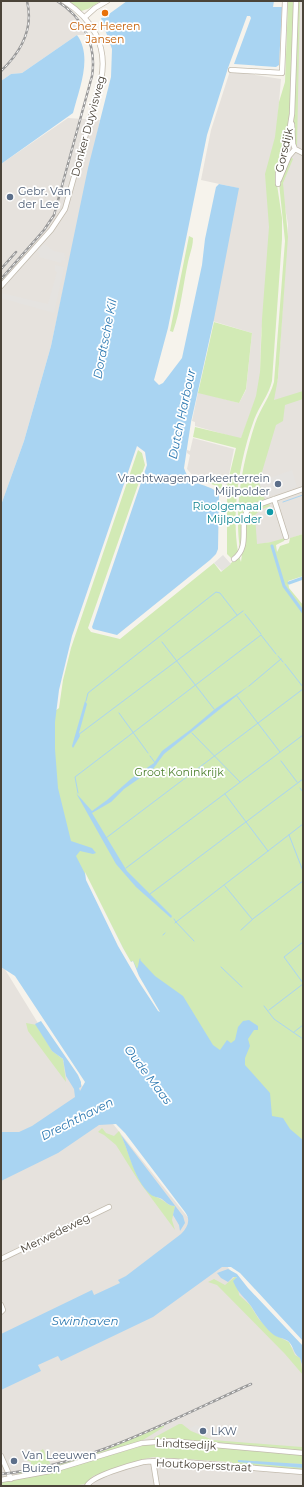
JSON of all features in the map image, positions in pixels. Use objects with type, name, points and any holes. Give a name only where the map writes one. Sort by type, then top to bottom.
[{"type":"street","name":"Donker Duyvisweg","points":[[1,286],[60,219],[69,200],[103,71],[99,42],[93,26],[85,17],[64,1]]},
{"type":"street","points":[[85,17],[95,8],[107,1]]},
{"type":"street","points":[[231,70],[282,73],[285,1]]},
{"type":"street","name":"Gorsdijk","points":[[292,114],[287,145],[278,173],[278,184],[289,156],[295,148],[293,144],[292,114],[296,1]]},
{"type":"street","points":[[295,148],[303,153]]},
{"type":"street","points":[[234,559],[242,551],[247,510],[252,506],[303,489]]},
{"type":"street","points":[[274,499],[286,537]]},
{"type":"street","name":"Merwedeweg","points":[[1,1259],[110,1207]]},
{"type":"street","points":[[1,1305],[3,1310],[1,1312]]},
{"type":"street","name":"Lindtsedijk","points":[[1,1480],[56,1469],[142,1444],[160,1442],[303,1453]]},
{"type":"street","points":[[1,1456],[11,1479]]},
{"type":"street","points":[[153,1461],[157,1486]]},
{"type":"street","name":"Houtkopersstraat","points":[[87,1486],[93,1479],[131,1466],[153,1461],[171,1461],[303,1472]]},
{"type":"shaded area","points":[[1,1],[57,1],[75,16],[87,35],[77,35],[22,73],[11,74],[1,81]]},
{"type":"shaded area","points":[[290,1],[303,1],[303,534],[273,544],[270,542],[252,546],[243,510],[260,420],[278,379],[288,224],[281,185],[291,136]]},
{"type":"shaded area","points":[[230,71],[281,79],[275,150],[272,224],[261,336],[260,378],[257,395],[241,439],[195,426],[195,422],[192,421],[198,392],[239,403],[246,390],[252,333],[209,320],[238,188],[201,180],[211,130]]},
{"type":"shaded area","points":[[68,118],[100,120],[51,346],[24,441],[1,505],[1,164]]},
{"type":"shaded area","points":[[44,244],[54,251],[64,253],[65,261],[62,260],[61,263],[39,257],[40,254],[37,251]]},
{"type":"shaded area","points":[[55,265],[64,267],[54,313],[1,298],[1,293],[48,304],[57,272],[55,271]]},
{"type":"shaded area","points":[[193,438],[234,449],[227,485],[200,475],[197,482],[193,481],[194,477],[187,469],[190,455],[187,453],[187,450],[190,451]]},
{"type":"shaded area","name":"Vrachtwagenparkeerterrein Mijlpolder","points":[[292,470],[297,487],[264,498],[259,482]]},
{"type":"shaded area","points":[[223,555],[231,564],[222,571],[214,563]]},
{"type":"shaded area","points":[[1,963],[57,1054],[303,1361],[303,1486],[1,1486]]},
{"type":"shaded area","name":"LKW","points":[[196,1425],[217,1433],[209,1436],[189,1429]]},
{"type":"green space","points":[[68,1],[99,2],[88,9],[81,11]]},
{"type":"green space","points":[[288,1],[294,1],[289,130],[276,178],[282,218],[282,239],[272,381],[269,391],[254,420],[241,468],[236,502],[236,536],[238,552],[231,558],[227,554],[227,485],[236,448],[193,437],[195,427],[241,438],[256,396],[260,372],[262,319],[269,227],[265,174],[275,137],[279,102],[285,82]]},
{"type":"green space","points":[[296,1],[300,1],[297,147],[293,123]]},
{"type":"green space","points":[[290,156],[293,159],[283,183],[288,237],[278,378],[274,400],[303,391],[303,399],[285,405],[283,421],[276,425],[259,482],[265,499],[248,506],[245,510],[240,550],[238,518],[240,486],[246,455],[255,424],[274,382],[285,241],[279,183]]},
{"type":"green space","points":[[189,236],[193,238],[192,244],[178,315],[173,332],[170,331]]},
{"type":"green space","points":[[214,322],[252,333],[246,389],[239,403],[198,393]]},
{"type":"green space","name":"Groot Koninkrijk","points":[[138,450],[142,453],[145,465],[88,628],[91,632],[120,639],[214,563],[221,572],[239,556],[241,562],[247,514],[250,510],[269,502],[270,506],[260,510],[255,515],[257,544],[285,538],[284,541],[276,545],[277,552],[280,546],[289,543],[290,538],[303,534],[303,576],[288,581],[289,588],[303,605],[303,1212],[153,1009],[69,847],[54,779],[55,711],[59,708],[63,680],[71,648]]},
{"type":"green space","points":[[199,475],[222,484],[223,493],[217,486],[197,479]]},
{"type":"green space","points":[[26,1023],[37,1025],[52,1051],[63,1059],[66,1082],[28,1031]]},
{"type":"green space","points":[[102,1128],[106,1133],[114,1136],[119,1131],[136,1173],[145,1188],[153,1196],[175,1206],[172,1220],[175,1230],[138,1180],[116,1145],[98,1132]]},
{"type":"green space","points":[[236,1276],[239,1295],[250,1305],[258,1318],[269,1330],[275,1335],[289,1342],[295,1355],[300,1358],[303,1375],[285,1354],[217,1285],[208,1282],[214,1279],[225,1285]]},
{"type":"green space","points":[[179,1424],[182,1424],[191,1431],[213,1440],[302,1447],[303,1452],[153,1440],[155,1437]]},
{"type":"green space","points":[[164,1425],[164,1427],[138,1443],[34,1474],[19,1475],[18,1472],[28,1471],[31,1467],[31,1462],[26,1460],[43,1449],[51,1465],[41,1468],[105,1450]]},
{"type":"green space","points":[[158,1443],[303,1454],[303,1464],[237,1461],[297,1467],[303,1468],[303,1471],[232,1464],[232,1462],[153,1457],[93,1476],[85,1484],[71,1486],[1,1486],[1,1482],[50,1473],[142,1446]]},
{"type":"water","points":[[127,1],[274,1],[273,7],[282,7],[279,65],[276,67],[234,64],[251,18],[250,16],[247,16],[228,68],[207,135],[168,328],[154,380],[159,385],[163,383],[182,358],[202,265],[205,239],[216,187],[219,184],[239,188],[214,319],[191,422],[184,468],[190,479],[209,487],[219,494],[218,549],[216,554],[210,560],[117,635],[93,629],[92,627],[147,465],[145,452],[137,446],[72,636],[59,690],[55,722],[55,749],[58,788],[71,841],[92,848],[96,853],[93,854],[80,851],[76,856],[130,962],[133,961],[137,969],[140,960],[155,976],[183,996],[213,1045],[220,1050],[227,1040],[231,1043],[235,1040],[238,1027],[243,1021],[249,1020],[258,1026],[258,1030],[254,1030],[248,1039],[250,1046],[245,1058],[245,1065],[270,1093],[272,1116],[283,1118],[290,1129],[303,1140],[303,1341],[240,1273],[231,1267],[222,1267],[153,1317],[61,1361],[58,1356],[38,1365],[41,1371],[1,1390],[1,1334],[92,1290],[94,1295],[120,1283],[118,1280],[126,1276],[181,1234],[188,1223],[188,1218],[185,1212],[125,1133],[116,1124],[99,1125],[58,1153],[1,1181],[1,1132],[19,1132],[32,1126],[75,1097],[74,1089],[66,1076],[63,1059],[52,1051],[35,1024],[41,1021],[78,1075],[81,1082],[81,1087],[79,1088],[80,1091],[85,1082],[15,976],[1,967],[1,505],[24,441],[51,346],[88,168],[111,77],[112,49],[101,18],[109,17],[109,14]]},
{"type":"water","points":[[77,35],[82,44],[84,63],[81,84],[73,113],[1,164],[1,81],[11,74],[22,73]]},
{"type":"water","points":[[250,685],[164,754],[153,769],[124,789],[111,802],[92,813],[127,871],[172,916],[171,918],[136,887],[116,864],[76,793],[92,811],[132,778],[154,763],[162,751],[215,709]]},
{"type":"water","points":[[85,701],[87,704],[79,733],[80,736],[73,748],[72,746]]},
{"type":"water","points":[[121,1135],[183,1216],[185,1223],[180,1231],[179,1225],[173,1215],[175,1206],[151,1195],[145,1188],[136,1174]]},
{"type":"water","points":[[228,1269],[237,1274],[248,1288],[303,1346],[303,1368],[300,1358],[290,1343],[270,1332],[239,1292],[233,1281],[237,1277],[233,1277],[228,1282],[221,1278],[217,1273]]},
{"type":"water","points":[[238,1460],[302,1464],[303,1468],[238,1462]]},
{"type":"pier","points":[[85,872],[123,948],[131,962],[133,961],[139,976],[160,1012],[139,982],[118,946],[86,880]]},
{"type":"waterway","points":[[283,502],[303,495]]},
{"type":"waterway","points":[[272,546],[284,586],[303,612]]},
{"type":"waterway","points":[[289,583],[303,578]]},
{"type":"waterway","points":[[86,701],[88,693],[216,592],[220,593],[237,615]]},
{"type":"waterway","points":[[78,735],[243,611]]},
{"type":"waterway","points":[[245,614],[261,634]]},
{"type":"waterway","points":[[78,793],[75,777],[261,635],[276,654]]},
{"type":"waterway","points":[[162,642],[214,709]]},
{"type":"waterway","points":[[278,656],[283,662]]},
{"type":"waterway","points":[[249,686],[281,659]]},
{"type":"waterway","points":[[285,664],[303,687]]},
{"type":"waterway","points":[[106,838],[303,689]]},
{"type":"waterway","points":[[237,696],[280,752]]},
{"type":"waterway","points":[[119,713],[148,753]]},
{"type":"waterway","points":[[192,733],[240,782]]},
{"type":"waterway","points":[[126,868],[303,735]]},
{"type":"waterway","points":[[150,756],[156,764]]},
{"type":"waterway","points":[[281,761],[297,782]]},
{"type":"waterway","points":[[150,894],[303,779]]},
{"type":"waterway","points":[[300,788],[303,792]]},
{"type":"waterway","points":[[225,794],[268,851]]},
{"type":"waterway","points":[[194,941],[176,922],[303,824]]},
{"type":"waterway","points":[[289,835],[303,871]]},
{"type":"waterway","points":[[241,930],[254,918],[303,881]]},
{"type":"waterway","points":[[225,886],[252,919]]},
{"type":"waterway","points":[[174,919],[176,922],[175,923]]},
{"type":"waterway","points":[[303,942],[284,957],[303,983]]},
{"type":"waterway","points":[[139,964],[140,959]]},
{"type":"waterway","points":[[221,967],[242,987]]},
{"type":"waterway","points":[[269,1010],[303,984]]},
{"type":"waterway","points":[[264,1006],[274,1019],[303,1039]]},
{"type":"waterway","points":[[294,1032],[303,1025]]},
{"type":"railway","points":[[1,71],[20,48],[24,39],[29,21],[27,1]]},
{"type":"railway","points":[[1,279],[44,230],[54,215],[92,76],[92,53],[86,33],[74,15],[57,1]]},
{"type":"railway","points":[[1,269],[16,252]]},
{"type":"railway","points":[[1,1474],[34,1469],[98,1451],[160,1426],[251,1384]]},
{"type":"place","name":"Chez Heeren Jansen","points":[[105,13]]},
{"type":"place","name":"Gebr. Van der Lee","points":[[10,197]]},
{"type":"place","name":"Vrachtwagenparkeerterrein Mijlpolder","points":[[278,484]]},
{"type":"place","name":"Rioolgemaal Mijlpolder","points":[[270,512]]},
{"type":"place","name":"LKW","points":[[203,1431]]},
{"type":"place","name":"Van Leeuwen Buizen","points":[[14,1461]]},
{"type":"water label","name":"Dordtsche Kil","points":[[105,339]]},
{"type":"water label","name":"Dutch Harbour","points":[[182,414]]},
{"type":"water label","name":"Oude Maas","points":[[148,1075]]},
{"type":"water label","name":"Drechthaven","points":[[77,1119]]},
{"type":"water label","name":"Swinhaven","points":[[85,1321]]}]
